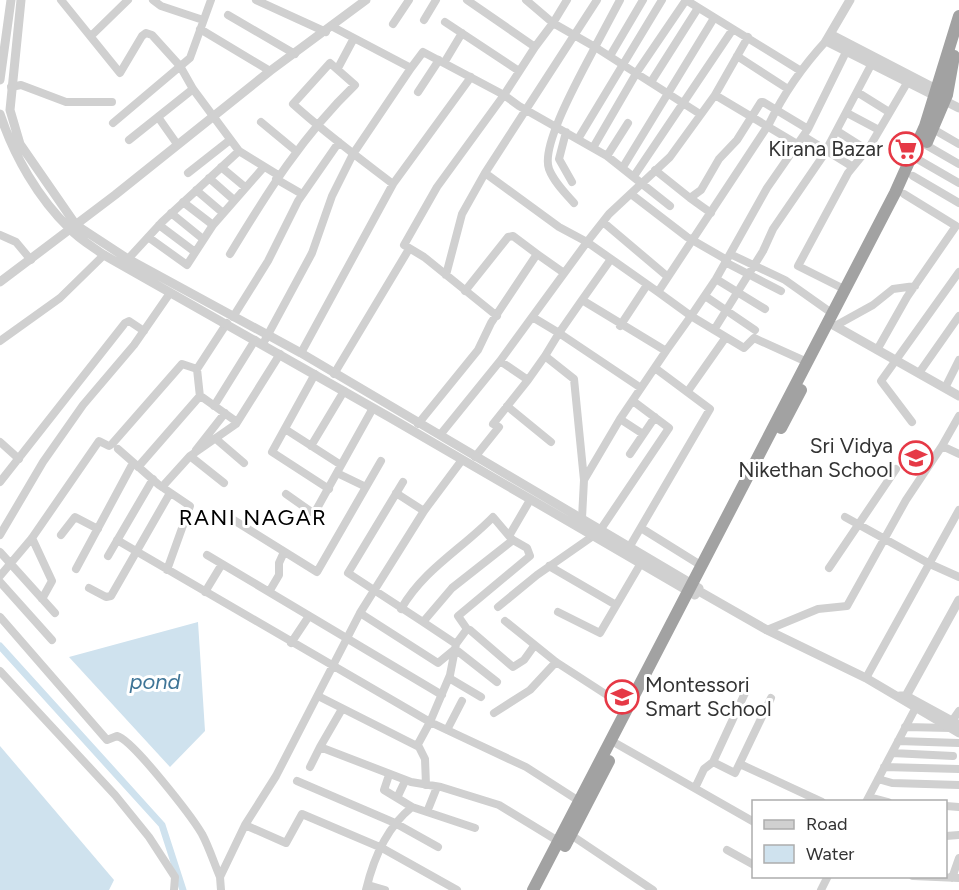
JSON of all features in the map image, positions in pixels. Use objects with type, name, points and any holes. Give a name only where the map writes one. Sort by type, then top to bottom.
[{"type":"highway","points":[[533,890],[627,708],[694,590],[702,566],[786,410],[807,362],[913,176],[933,129],[959,16]]},
{"type":"highway","points":[[542,890],[832,321],[920,141],[941,96],[957,49],[959,35]]},
{"type":"street","points":[[0,74],[11,0]]},
{"type":"street","points":[[21,0],[10,110],[20,144],[73,227],[230,320],[262,340],[279,354],[592,536],[767,630],[866,678],[955,727]]},
{"type":"street","points":[[61,0],[120,73],[146,33],[152,35],[180,66],[193,89],[239,151],[302,194]]},
{"type":"street","points":[[91,36],[128,0]]},
{"type":"street","points":[[153,0],[161,6],[203,20]]},
{"type":"street","points":[[113,123],[192,54],[211,0]]},
{"type":"street","points":[[256,0],[354,38],[411,68]]},
{"type":"street","points":[[0,282],[177,144],[214,118],[270,71],[329,29],[355,4],[366,0]]},
{"type":"street","points":[[393,24],[409,0]]},
{"type":"street","points":[[424,20],[436,0]]},
{"type":"street","points":[[466,0],[535,47]]},
{"type":"street","points":[[527,0],[553,23],[637,72],[700,114]]},
{"type":"street","points":[[497,316],[404,245],[437,187],[504,95],[567,0]]},
{"type":"street","points":[[446,275],[462,214],[484,173],[527,111],[597,0]]},
{"type":"street","points":[[574,203],[548,168],[556,126],[620,0]]},
{"type":"street","points":[[610,56],[643,0]]},
{"type":"street","points":[[578,139],[662,0]]},
{"type":"street","points":[[594,146],[637,72],[686,0],[801,71]]},
{"type":"street","points":[[658,292],[768,126],[788,89],[828,38],[850,0]]},
{"type":"street","points":[[651,82],[698,8]]},
{"type":"street","points":[[0,20],[9,15]]},
{"type":"street","points":[[228,15],[295,54]]},
{"type":"street","points":[[623,167],[670,94],[714,18]]},
{"type":"street","points":[[445,22],[519,71]]},
{"type":"street","points":[[200,29],[270,71]]},
{"type":"street","points":[[634,176],[733,29]]},
{"type":"street","points":[[418,92],[462,33]]},
{"type":"street","points":[[440,435],[534,318],[564,273],[603,222],[670,157],[715,95],[748,37]]},
{"type":"street","points":[[338,68],[354,38]]},
{"type":"street","points":[[828,38],[846,51],[907,83],[941,96]]},
{"type":"street","points":[[828,38],[941,96],[959,108]]},
{"type":"street","points":[[584,480],[620,419],[716,279],[767,188],[808,129],[846,51]]},
{"type":"street","points":[[214,405],[262,340],[312,253],[332,196],[354,154],[423,52],[594,146],[670,206]]},
{"type":"street","points":[[737,56],[788,89]]},
{"type":"street","points":[[230,254],[277,177],[296,151],[317,124],[355,84],[330,63],[293,102],[317,124],[393,184]]},
{"type":"street","points":[[714,330],[755,265],[773,229],[790,208],[826,150],[872,64]]},
{"type":"street","points":[[301,354],[393,184],[471,77]]},
{"type":"street","points":[[846,290],[798,266],[853,167],[867,150],[907,83]]},
{"type":"street","points":[[11,87],[26,87],[66,102],[112,102]]},
{"type":"street","points":[[129,140],[193,89]]},
{"type":"street","points":[[856,92],[889,112]]},
{"type":"street","points":[[715,95],[797,144]]},
{"type":"street","points":[[690,198],[701,190],[719,159],[737,140],[761,102],[808,129]]},
{"type":"street","points":[[847,113],[879,130]]},
{"type":"street","points":[[0,114],[11,147],[28,176],[73,227],[104,255],[170,293],[230,320]]},
{"type":"street","points":[[158,117],[177,144]]},
{"type":"street","points":[[261,122],[296,151]]},
{"type":"street","points":[[607,156],[628,123]]},
{"type":"street","points":[[933,129],[959,144]]},
{"type":"street","points":[[837,131],[867,150]]},
{"type":"street","points":[[566,132],[559,156],[572,182]]},
{"type":"street","points":[[803,136],[853,167]]},
{"type":"street","points":[[188,173],[230,140]]},
{"type":"street","points":[[75,569],[136,465],[200,397],[197,369],[268,261],[302,194],[339,142]]},
{"type":"street","points":[[926,145],[959,164]]},
{"type":"street","points":[[128,259],[171,213],[239,151]]},
{"type":"street","points":[[919,160],[959,183]]},
{"type":"street","points":[[221,167],[246,187]]},
{"type":"street","points":[[148,237],[186,266],[213,225],[263,168]]},
{"type":"street","points":[[656,170],[711,213]]},
{"type":"street","points":[[484,173],[559,227],[587,242],[691,316],[744,348],[754,338],[807,362]]},
{"type":"street","points":[[913,176],[959,203]]},
{"type":"street","points":[[209,178],[234,200]]},
{"type":"street","points":[[196,190],[223,213]]},
{"type":"street","points":[[631,194],[692,241],[727,258],[781,291]]},
{"type":"street","points":[[877,350],[915,286],[958,225],[904,194]]},
{"type":"street","points":[[183,202],[213,225]]},
{"type":"street","points":[[171,213],[203,239]]},
{"type":"street","points":[[603,222],[668,277]]},
{"type":"street","points":[[159,225],[195,252]]},
{"type":"street","points":[[0,235],[16,242],[31,260]]},
{"type":"street","points":[[465,291],[508,237],[513,236],[564,273]]},
{"type":"street","points":[[334,374],[409,249]]},
{"type":"street","points":[[418,424],[478,351],[497,316],[537,254]]},
{"type":"street","points":[[0,341],[60,298],[104,255]]},
{"type":"street","points":[[727,258],[755,265],[792,285],[832,321],[877,350],[959,396]]},
{"type":"street","points":[[475,457],[499,427],[493,424],[528,380],[611,259]]},
{"type":"street","points":[[912,422],[882,383],[894,360],[922,326],[959,272]]},
{"type":"street","points":[[716,279],[765,309]]},
{"type":"street","points":[[620,326],[647,285]]},
{"type":"street","points":[[832,321],[873,305],[893,289],[915,286]]},
{"type":"street","points":[[0,535],[43,462],[83,405],[144,331],[170,293]]},
{"type":"street","points":[[705,296],[755,330]]},
{"type":"street","points":[[582,300],[620,326],[666,351]]},
{"type":"street","points":[[919,373],[959,316]]},
{"type":"street","points":[[534,318],[641,388]]},
{"type":"street","points":[[0,482],[126,322],[144,331]]},
{"type":"street","points":[[688,391],[726,337]]},
{"type":"street","points":[[262,340],[301,354],[602,529],[694,590]]},
{"type":"street","points":[[191,455],[216,440],[237,422],[279,354]]},
{"type":"street","points":[[545,356],[574,379],[584,480],[582,518]]},
{"type":"street","points":[[945,387],[959,360]]},
{"type":"street","points":[[500,361],[528,380]]},
{"type":"street","points":[[0,576],[32,538],[99,441],[109,446],[112,444],[182,364],[197,369]]},
{"type":"street","points":[[630,546],[709,411],[709,407],[655,368]]},
{"type":"street","points":[[315,374],[272,452],[329,489]]},
{"type":"street","points":[[311,446],[344,391]]},
{"type":"street","points":[[200,397],[237,422]]},
{"type":"street","points":[[602,529],[669,429],[633,401]]},
{"type":"street","points":[[507,406],[551,442]]},
{"type":"street","points":[[286,494],[314,513],[373,408]]},
{"type":"street","points":[[162,487],[225,413]]},
{"type":"street","points":[[767,630],[818,609],[847,606],[906,500],[959,416]]},
{"type":"street","points":[[630,454],[655,417]]},
{"type":"street","points":[[620,419],[643,434]]},
{"type":"street","points":[[285,429],[366,487]]},
{"type":"street","points":[[216,440],[244,463]]},
{"type":"street","points":[[0,442],[18,459]]},
{"type":"street","points":[[942,446],[959,454]]},
{"type":"street","points":[[118,449],[162,487],[191,507],[167,570]]},
{"type":"street","points":[[191,455],[224,483]]},
{"type":"street","points":[[220,877],[245,825],[276,776],[360,613],[424,511],[462,460]]},
{"type":"street","points":[[232,519],[317,572],[381,461]]},
{"type":"street","points":[[829,568],[896,469]]},
{"type":"street","points":[[108,556],[153,479]]},
{"type":"street","points":[[403,482],[348,571],[423,622],[497,682]]},
{"type":"street","points":[[89,588],[110,597],[170,493]]},
{"type":"street","points":[[396,493],[424,511]]},
{"type":"street","points":[[423,622],[452,588],[511,538],[530,500]]},
{"type":"street","points":[[866,678],[959,510]]},
{"type":"street","points":[[62,535],[75,517],[98,529]]},
{"type":"street","points":[[401,609],[414,587],[428,572],[493,517],[511,538],[527,548],[530,556],[458,616],[467,629],[511,667],[524,660],[534,646]]},
{"type":"street","points":[[845,517],[930,564],[959,577]]},
{"type":"street","points":[[641,528],[702,566]]},
{"type":"street","points":[[498,607],[549,566],[592,536]]},
{"type":"street","points":[[32,538],[52,581],[42,599]]},
{"type":"street","points":[[117,540],[430,722],[526,767],[579,801]]},
{"type":"street","points":[[0,552],[13,563],[55,614]]},
{"type":"street","points":[[269,592],[279,575],[279,563],[284,552]]},
{"type":"street","points":[[207,555],[442,695]]},
{"type":"street","points":[[558,612],[599,634],[640,563]]},
{"type":"street","points":[[205,592],[222,564]]},
{"type":"street","points":[[549,566],[616,605]]},
{"type":"street","points":[[0,582],[52,640]]},
{"type":"street","points":[[902,698],[959,600]]},
{"type":"street","points":[[360,613],[438,663],[455,646],[467,629]]},
{"type":"street","points":[[291,643],[309,616]]},
{"type":"street","points":[[0,618],[107,740],[117,736],[124,738],[152,770],[201,834],[220,877],[221,890]]},
{"type":"street","points":[[505,621],[556,662],[627,708]]},
{"type":"street","points":[[417,746],[449,678],[455,646]]},
{"type":"street","points":[[494,713],[530,690],[556,662]]},
{"type":"street","points":[[0,670],[115,795],[149,837],[175,877],[174,890]]},
{"type":"street","points":[[449,678],[481,697]]},
{"type":"street","points":[[694,788],[704,769],[713,762],[745,693]]},
{"type":"street","points":[[318,696],[417,746],[425,759],[426,784]]},
{"type":"street","points":[[713,762],[735,773],[771,698]]},
{"type":"street","points":[[902,698],[915,709],[955,727]]},
{"type":"street","points":[[447,730],[462,701]]},
{"type":"street","points":[[310,767],[342,709]]},
{"type":"street","points":[[867,799],[915,709]]},
{"type":"street","points":[[955,727],[959,711]]},
{"type":"street","points":[[905,728],[955,727]]},
{"type":"street","points":[[898,741],[959,743]]},
{"type":"street","points":[[617,744],[752,821]]},
{"type":"street","points":[[320,747],[405,781],[426,784],[499,805],[558,841]]},
{"type":"street","points":[[892,753],[953,756]]},
{"type":"street","points":[[740,764],[808,799]]},
{"type":"street","points":[[884,767],[959,769]]},
{"type":"street","points":[[389,775],[383,789],[397,798],[412,807],[474,828]]},
{"type":"street","points":[[878,779],[892,783],[959,785]]},
{"type":"street","points":[[297,781],[395,823],[438,847]]},
{"type":"street","points":[[397,798],[405,781]]},
{"type":"street","points":[[427,812],[437,787]]},
{"type":"street","points":[[385,890],[367,887],[382,848],[395,823],[412,807]]},
{"type":"street","points":[[245,825],[286,843],[302,814],[382,848],[457,890]]},
{"type":"street","points":[[571,835],[653,890]]},
{"type":"street","points":[[727,850],[752,864]]},
{"type":"street","points":[[956,878],[959,858]]},
{"type":"water","name":"pond","points":[[198,622],[205,731],[170,767],[69,657]]},
{"type":"water","points":[[0,746],[114,880],[109,890],[0,890]]},
{"type":"waterway","points":[[0,646],[162,825],[183,890]]},
{"type":"place","name":"Kirana Bazar","points":[[906,149]]},
{"type":"place","name":"Sri Vidya Nikethan School","points":[[916,458]]},
{"type":"place","name":"Montessori Smart School","points":[[622,697]]},
{"type":"district","name":"RANI NAGAR","points":[[253,517]]}]
